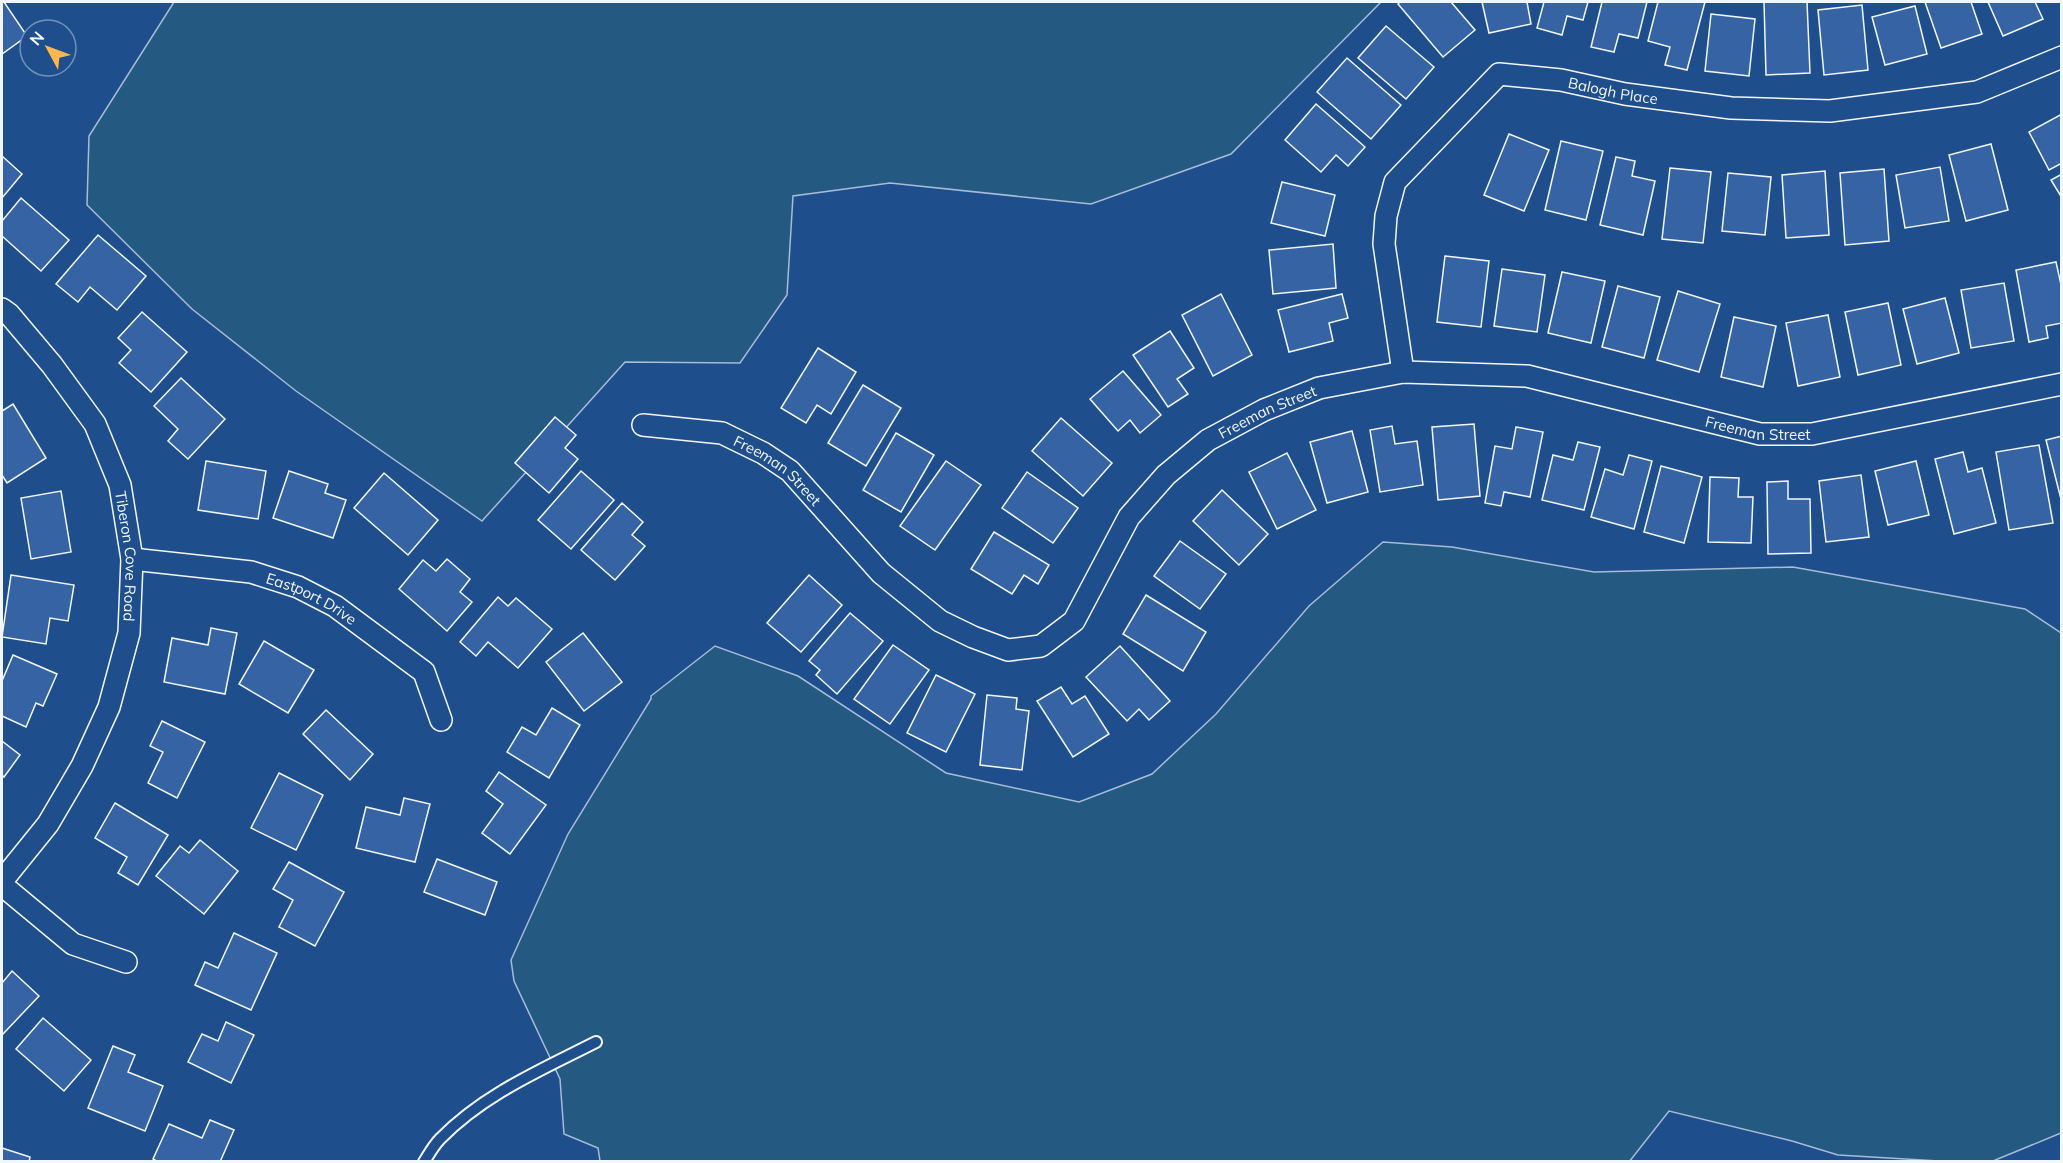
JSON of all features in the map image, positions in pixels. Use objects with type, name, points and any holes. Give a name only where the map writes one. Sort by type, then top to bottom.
[{"type":"street","name":"Balogh Place","points":[[1402,372],[1384,244],[1386,216],[1395,182],[1499,74],[1561,80],[1625,94],[1731,108],[1830,111],[1977,92],[2061,57]]},
{"type":"street","name":"Tiberon Cove Road","points":[[2,309],[9,314],[52,365],[95,424],[120,485],[132,559],[129,633],[109,707],[82,766],[48,824],[2,883]]},
{"type":"street","name":"Freeman Street","points":[[643,425],[722,433],[763,453],[790,471],[881,573],[923,607],[948,625],[973,638],[1008,650],[1041,646],[1074,621],[1129,518],[1166,476],[1208,440],[1264,410],[1319,388],[1402,372],[1527,376],[1760,434],[1812,434],[2061,384]]},
{"type":"street","name":"Eastport Drive","points":[[132,559],[251,572],[298,587],[326,601],[424,672],[441,720]]},
{"type":"street","points":[[2,883],[73,944],[126,962]]},
{"type":"lane","points":[[424,1161],[439,1140],[471,1112],[504,1088],[596,1042]]},
{"type":"shaded area","points":[[174,2],[1381,2],[1231,154],[1091,204],[890,183],[793,196],[787,295],[740,363],[625,362],[482,521],[296,391],[192,309],[87,205],[89,136]]},
{"type":"shaded area","points":[[1383,542],[1452,547],[1594,572],[1793,567],[2025,609],[2061,633],[2061,1133],[1993,1161],[1939,1161],[1838,1155],[1792,1141],[1669,1111],[1629,1162],[600,1161],[598,1148],[564,1134],[560,1079],[514,981],[511,960],[568,834],[651,696],[715,646],[798,676],[946,773],[1079,802],[1152,774],[1216,714],[1309,606]]},
{"type":"building","points":[[2,2],[4,2],[18,23],[18,42],[2,54]]},
{"type":"building","points":[[1400,2],[1451,2],[1475,30],[1443,57],[1398,4]]},
{"type":"building","points":[[1482,2],[1527,2],[1531,24],[1489,33]]},
{"type":"building","points":[[1544,2],[1588,2],[1583,20],[1567,16],[1562,35],[1537,28]]},
{"type":"building","points":[[1602,2],[1647,2],[1638,38],[1619,34],[1614,52],[1591,47]]},
{"type":"building","points":[[1658,2],[1705,2],[1687,70],[1665,65],[1670,47],[1648,41]]},
{"type":"building","points":[[1764,2],[1807,2],[1810,73],[1766,75]]},
{"type":"building","points":[[1925,2],[1971,2],[1982,34],[1941,48]]},
{"type":"building","points":[[1988,2],[2035,2],[2043,19],[2003,36]]},
{"type":"building","points":[[1862,5],[1868,70],[1824,75],[1818,10]]},
{"type":"building","points":[[1915,6],[1927,54],[1885,65],[1872,17]]},
{"type":"building","points":[[1711,14],[1755,19],[1749,76],[1705,71]]},
{"type":"building","points":[[1386,26],[1434,67],[1406,99],[1358,58]]},
{"type":"building","points":[[1347,58],[1401,105],[1371,139],[1317,92]]},
{"type":"building","points":[[1316,104],[1365,147],[1348,166],[1336,155],[1321,172],[1285,140]]},
{"type":"building","points":[[2062,114],[2062,163],[2049,170],[2029,132]]},
{"type":"building","points":[[1509,134],[1549,150],[1524,211],[1484,195]]},
{"type":"building","points":[[1561,141],[1603,151],[1586,220],[1545,210]]},
{"type":"building","points":[[1991,144],[2008,210],[1966,221],[1949,155]]},
{"type":"building","points":[[2,156],[22,174],[2,198]]},
{"type":"building","points":[[1616,157],[1635,161],[1632,176],[1655,181],[1643,235],[1600,225]]},
{"type":"building","points":[[1940,167],[1949,221],[1905,228],[1896,175]]},
{"type":"building","points":[[1670,168],[1711,172],[1703,243],[1662,239]]},
{"type":"building","points":[[1884,169],[1889,241],[1845,245],[1840,173]]},
{"type":"building","points":[[1825,171],[1829,235],[1786,238],[1782,175]]},
{"type":"building","points":[[1728,173],[1771,177],[1765,235],[1722,231]]},
{"type":"building","points":[[2062,174],[2062,198],[2051,180]]},
{"type":"building","points":[[1282,182],[1335,195],[1325,236],[1271,223]]},
{"type":"building","points":[[21,198],[69,240],[41,271],[2,236],[2,221]]},
{"type":"building","points":[[98,235],[146,276],[117,310],[90,287],[78,302],[56,284]]},
{"type":"building","points":[[1333,244],[1336,288],[1273,294],[1269,250]]},
{"type":"building","points":[[1445,256],[1489,261],[1481,327],[1437,322]]},
{"type":"building","points":[[2056,262],[2062,289],[2062,323],[2046,326],[2048,338],[2029,342],[2016,270]]},
{"type":"building","points":[[1502,269],[1545,275],[1537,332],[1494,326]]},
{"type":"building","points":[[1562,272],[1605,281],[1591,343],[1548,333]]},
{"type":"building","points":[[2004,283],[2014,341],[1971,348],[1961,290]]},
{"type":"building","points":[[1618,286],[1660,297],[1644,358],[1602,347]]},
{"type":"building","points":[[1678,291],[1720,304],[1699,372],[1657,360]]},
{"type":"building","points":[[1221,294],[1252,355],[1213,376],[1182,315]]},
{"type":"building","points":[[1342,294],[1348,318],[1329,323],[1333,341],[1289,352],[1278,310]]},
{"type":"building","points":[[1945,298],[1959,353],[1917,364],[1903,309]]},
{"type":"building","points":[[1888,303],[1901,365],[1858,375],[1845,312]]},
{"type":"building","points":[[142,312],[187,352],[151,392],[119,363],[131,350],[118,338]]},
{"type":"building","points":[[1828,315],[1840,377],[1798,386],[1786,323]]},
{"type":"building","points":[[1734,317],[1776,326],[1763,387],[1721,377]]},
{"type":"building","points":[[1170,331],[1194,368],[1177,379],[1188,394],[1168,407],[1133,355]]},
{"type":"building","points":[[818,348],[856,372],[831,414],[817,405],[806,423],[781,408]]},
{"type":"building","points":[[1123,371],[1161,415],[1140,433],[1130,420],[1118,431],[1090,399]]},
{"type":"building","points":[[181,378],[225,419],[188,459],[168,441],[178,429],[154,406]]},
{"type":"building","points":[[863,385],[901,408],[866,466],[828,443]]},
{"type":"building","points":[[13,404],[46,458],[7,483],[2,475],[2,411]]},
{"type":"building","points":[[555,417],[576,435],[565,448],[578,459],[549,493],[515,463]]},
{"type":"building","points":[[1061,418],[1112,463],[1083,496],[1032,451]]},
{"type":"building","points":[[1474,424],[1480,496],[1438,500],[1432,427]]},
{"type":"building","points":[[1392,426],[1395,444],[1417,441],[1423,485],[1380,492],[1370,430]]},
{"type":"building","points":[[1516,427],[1543,432],[1530,497],[1504,492],[1501,506],[1485,503],[1495,446],[1512,449]]},
{"type":"building","points":[[1352,431],[1368,492],[1327,503],[1310,442]]},
{"type":"building","points":[[896,433],[934,455],[901,512],[863,490]]},
{"type":"building","points":[[2062,436],[2062,503],[2046,440]]},
{"type":"building","points":[[1578,442],[1600,447],[1584,510],[1542,500],[1553,455],[1573,460]]},
{"type":"building","points":[[2039,445],[2053,523],[2009,530],[1996,452]]},
{"type":"building","points":[[1963,452],[1968,472],[1982,468],[1996,523],[1954,534],[1935,459]]},
{"type":"building","points":[[1287,453],[1316,510],[1277,529],[1249,472]]},
{"type":"building","points":[[1629,455],[1652,461],[1634,529],[1591,517],[1605,469],[1623,475]]},
{"type":"building","points":[[206,461],[266,471],[258,519],[198,510]]},
{"type":"building","points":[[946,461],[981,485],[935,550],[900,526]]},
{"type":"building","points":[[1916,461],[1929,515],[1888,525],[1875,471]]},
{"type":"building","points":[[1661,466],[1702,477],[1684,543],[1644,532]]},
{"type":"building","points":[[289,471],[328,484],[325,493],[346,500],[333,538],[273,518]]},
{"type":"building","points":[[581,471],[614,500],[571,549],[538,520]]},
{"type":"building","points":[[1027,472],[1078,508],[1053,543],[1002,508]]},
{"type":"building","points":[[384,473],[438,520],[408,555],[354,508]]},
{"type":"building","points":[[1861,475],[1869,537],[1826,542],[1819,481]]},
{"type":"building","points":[[1710,477],[1739,478],[1738,497],[1753,497],[1751,543],[1708,542]]},
{"type":"building","points":[[1788,481],[1788,499],[1810,499],[1811,553],[1768,554],[1767,482]]},
{"type":"building","points":[[1222,490],[1268,534],[1239,565],[1193,521]]},
{"type":"building","points":[[61,491],[71,552],[31,559],[21,498]]},
{"type":"building","points":[[622,503],[643,522],[632,535],[645,546],[615,580],[581,550]]},
{"type":"building","points":[[994,532],[1049,565],[1038,584],[1024,575],[1012,594],[971,569]]},
{"type":"building","points":[[1180,541],[1226,574],[1200,609],[1154,576]]},
{"type":"building","points":[[447,559],[470,579],[460,592],[472,602],[447,631],[399,589],[423,560],[436,571]]},
{"type":"building","points":[[11,575],[74,585],[68,621],[50,618],[46,644],[2,637]]},
{"type":"building","points":[[809,575],[842,605],[801,652],[767,623]]},
{"type":"building","points":[[1146,595],[1206,632],[1183,671],[1123,634]]},
{"type":"building","points":[[498,597],[508,606],[516,598],[552,629],[518,668],[488,642],[476,656],[460,642]]},
{"type":"building","points":[[850,613],[883,641],[837,694],[816,675],[820,670],[809,661]]},
{"type":"building","points":[[211,628],[237,633],[225,694],[164,682],[172,638],[208,645]]},
{"type":"building","points":[[583,633],[622,682],[584,711],[546,662]]},
{"type":"building","points":[[264,641],[314,670],[288,713],[239,684]]},
{"type":"building","points":[[893,645],[929,670],[890,724],[854,699]]},
{"type":"building","points":[[1120,646],[1170,701],[1149,720],[1139,709],[1127,721],[1086,677]]},
{"type":"building","points":[[13,655],[57,674],[43,706],[36,703],[26,727],[2,716],[2,681]]},
{"type":"building","points":[[936,675],[975,694],[946,752],[907,733]]},
{"type":"building","points":[[1061,687],[1072,704],[1085,696],[1109,734],[1073,757],[1037,701]]},
{"type":"building","points":[[987,695],[1017,698],[1016,709],[1029,711],[1022,770],[980,765]]},
{"type":"building","points":[[552,708],[580,725],[549,778],[507,752],[522,727],[536,735]]},
{"type":"building","points":[[326,710],[373,754],[350,780],[303,734]]},
{"type":"building","points":[[162,721],[205,742],[177,798],[148,783],[163,752],[150,746]]},
{"type":"building","points":[[2,741],[20,755],[4,777],[2,775]]},
{"type":"building","points":[[499,772],[546,805],[510,854],[482,833],[503,804],[486,791]]},
{"type":"building","points":[[279,773],[323,795],[296,850],[251,828]]},
{"type":"building","points":[[404,798],[430,804],[415,862],[356,848],[366,807],[400,815]]},
{"type":"building","points":[[115,803],[168,835],[138,885],[118,873],[127,857],[95,838]]},
{"type":"building","points":[[200,840],[238,871],[204,914],[156,876],[180,846],[189,853]]},
{"type":"building","points":[[437,859],[497,882],[485,915],[424,892]]},
{"type":"building","points":[[289,862],[344,892],[315,946],[279,927],[293,900],[273,889]]},
{"type":"building","points":[[234,933],[277,953],[251,1010],[195,985],[205,962],[218,968]]},
{"type":"building","points":[[12,971],[39,996],[2,1035],[2,983]]},
{"type":"building","points":[[43,1018],[91,1060],[64,1091],[16,1049]]},
{"type":"building","points":[[226,1022],[254,1035],[231,1083],[188,1062],[202,1034],[218,1041]]},
{"type":"building","points":[[113,1046],[135,1055],[128,1072],[163,1086],[145,1131],[88,1108]]},
{"type":"building","points":[[210,1120],[234,1130],[220,1162],[158,1162],[153,1159],[169,1124],[202,1138]]},
{"type":"building","points":[[2,1148],[30,1157],[29,1162],[2,1162]]}]
